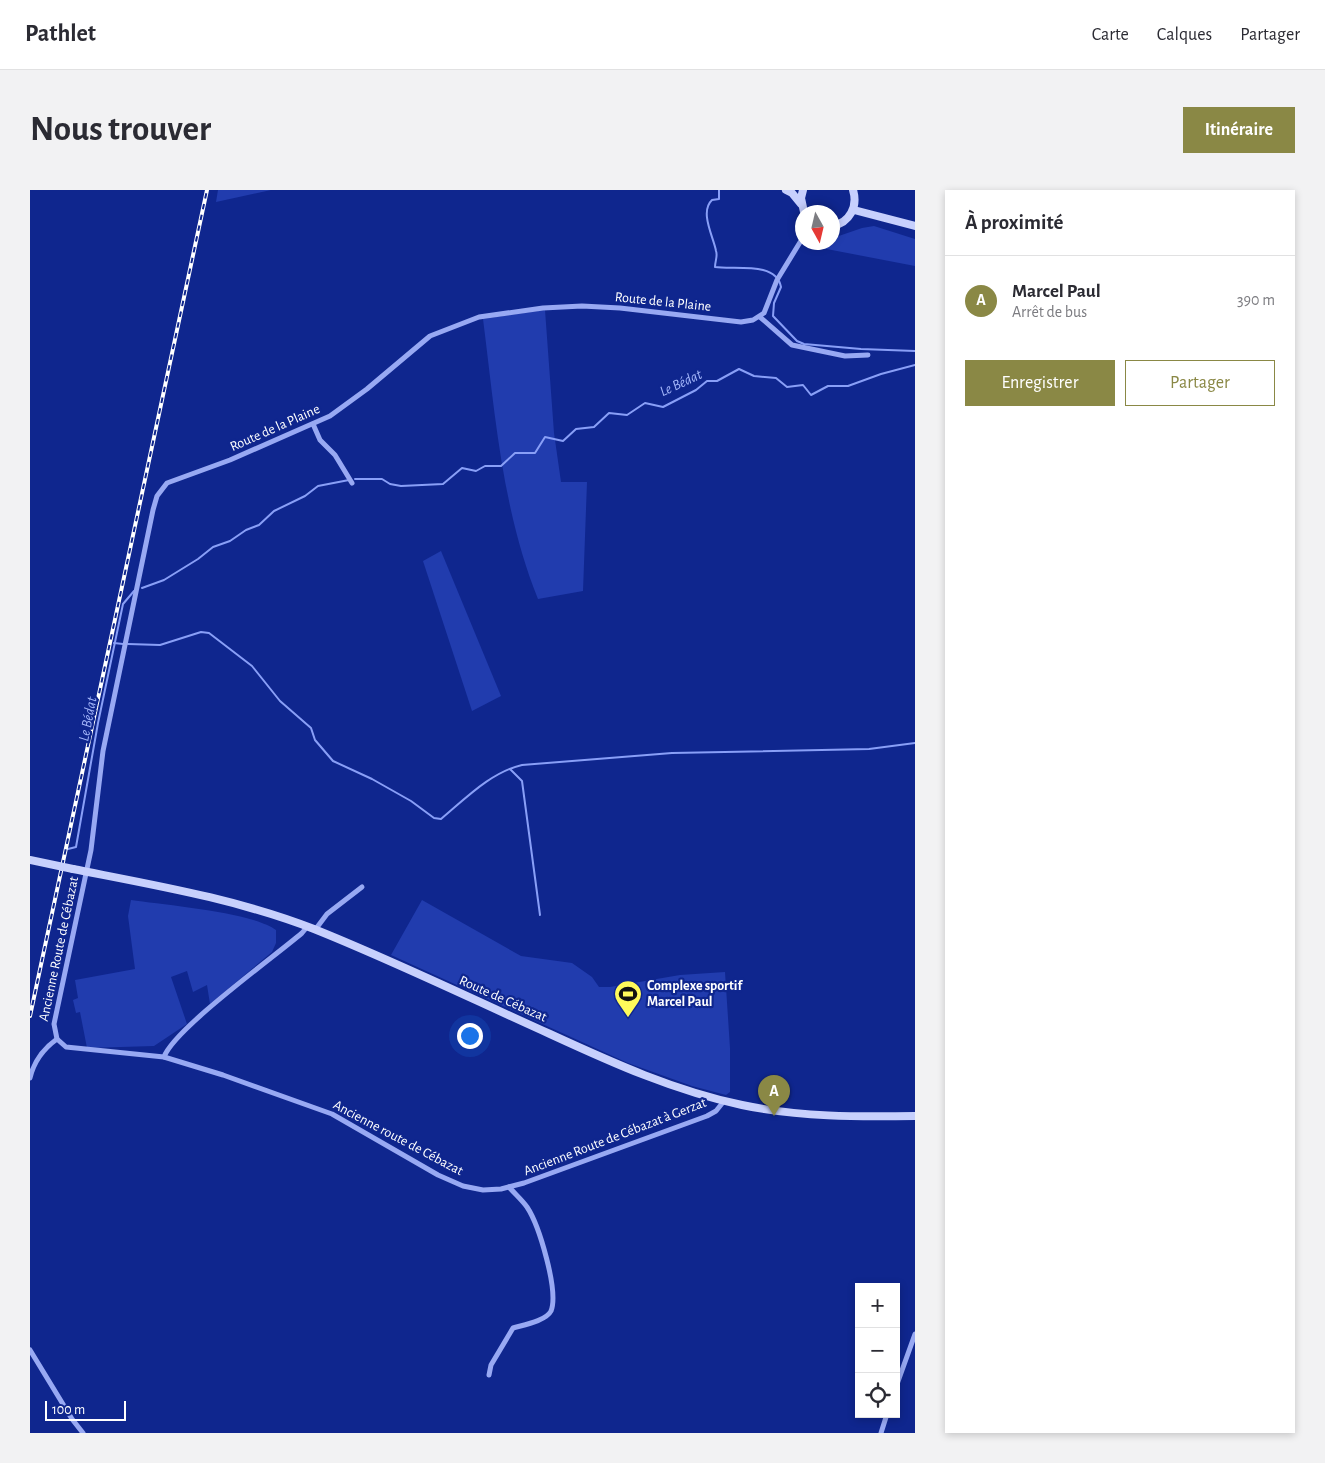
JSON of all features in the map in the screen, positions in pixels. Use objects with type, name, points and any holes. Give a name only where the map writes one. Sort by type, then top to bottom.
[{"type":"main road","points":[[786,190],[792,193],[800,205]]},
{"type":"main road","points":[[803,190],[803,205]]},
{"type":"main road","points":[[840,223],[844,222],[854,210],[853,190]]},
{"type":"main road","points":[[854,210],[915,226]]},
{"type":"main road","name":"Route de Cébazat","points":[[30,860],[227,902],[311,928],[631,1070],[724,1101],[766,1109],[823,1116],[915,1116]]},
{"type":"street","points":[[798,250],[778,278],[764,313],[760,317],[792,345],[845,356],[868,355]]},
{"type":"street","name":"Route de la Plaine","points":[[87,872],[103,751],[157,496],[162,489],[175,480],[230,460],[313,424],[346,405],[430,336],[479,317],[535,308],[582,306],[620,308],[742,322],[760,317]]},
{"type":"street","points":[[313,424],[320,440],[335,455],[352,483]]},
{"type":"street","name":"Ancienne Route de Cébazat","points":[[87,872],[54,1024],[57,1039],[66,1047],[164,1057]]},
{"type":"street","points":[[164,1057],[167,1049],[194,1022],[302,933],[311,928],[362,887]]},
{"type":"street","points":[[30,1078],[36,1060],[47,1046],[57,1039]]},
{"type":"street","name":"Ancienne route de Cébazat","points":[[164,1057],[223,1075],[332,1114],[455,1183],[483,1190],[509,1187]]},
{"type":"street","name":"Ancienne Route de Cébazat à Gerzat","points":[[509,1187],[591,1160],[707,1116],[716,1111],[724,1101]]},
{"type":"street","points":[[489,1375],[491,1365],[513,1328],[544,1318],[550,1312],[552,1304],[550,1267],[528,1208],[509,1187]]},
{"type":"street","points":[[900,1376],[915,1334]]},
{"type":"street","points":[[30,1350],[72,1419],[83,1433]]},
{"type":"street","points":[[882,1433],[887,1418]]},
{"type":"shaded area","points":[[218,190],[271,190],[216,202]]},
{"type":"shaded area","points":[[874,226],[915,239],[915,266],[832,250],[840,250],[840,236]]},
{"type":"shaded area","points":[[545,310],[554,433],[561,482],[587,482],[583,591],[538,599],[516,531],[508,496],[496,425],[483,319]]},
{"type":"shaded area","points":[[441,551],[501,696],[472,711],[423,561]]},
{"type":"shaded area","points":[[131,900],[207,910],[248,918],[276,930],[276,943],[272,952],[210,1004],[207,985],[193,992],[187,971],[171,977],[187,1024],[154,1046],[87,1048],[80,1012],[76,1013],[73,1000],[78,998],[75,980],[135,969],[128,916]]},
{"type":"shaded area","name":"Complexe sportif Marcel Paul","points":[[422,900],[521,956],[572,963],[592,977],[599,987],[610,987],[680,975],[725,972],[730,1048],[730,1092],[726,1095],[692,1086],[628,1063],[391,955]]},
{"type":"waterway","points":[[719,190],[719,199],[712,200],[708,205],[707,211],[708,225],[717,253],[715,267],[753,268],[771,273],[778,279],[781,287],[774,303],[773,316],[797,341],[804,344],[861,349],[915,351]]},
{"type":"waterway","name":"Le Bédat","points":[[355,479],[382,479],[390,484],[401,486],[443,484],[462,468],[476,471],[485,466],[501,466],[515,453],[535,453],[545,437],[563,441],[576,429],[594,427],[609,413],[627,415],[645,403],[663,407],[696,390],[707,381],[717,381],[739,369],[754,376],[776,378],[787,387],[803,385],[811,395],[828,386],[848,386],[881,374],[915,365]]},
{"type":"waterway","name":"Le Bédat","points":[[142,588],[164,580],[198,559],[213,547],[230,541],[246,530],[259,525],[274,511],[305,496],[318,486],[349,480]]},
{"type":"waterway","name":"Le Bédat","points":[[68,849],[76,847],[98,723],[123,604],[134,591]]},
{"type":"waterway","points":[[128,644],[160,645],[201,632],[209,633],[252,666],[280,701],[311,728],[315,740],[333,761],[372,779],[411,801],[434,818],[441,819],[489,780],[522,765],[672,753],[869,749],[915,743]]},
{"type":"waterway","name":"Le Bédat","points":[[114,643],[123,644]]},
{"type":"waterway","points":[[510,769],[522,781],[540,915]]},
{"type":"railway","points":[[30,1016],[207,190]]},
{"type":"place","name":"Complexe sportif Marcel Paul","points":[[628,1018]]},
{"type":"place","name":"Marcel Paul","points":[[774,1116]]}]
